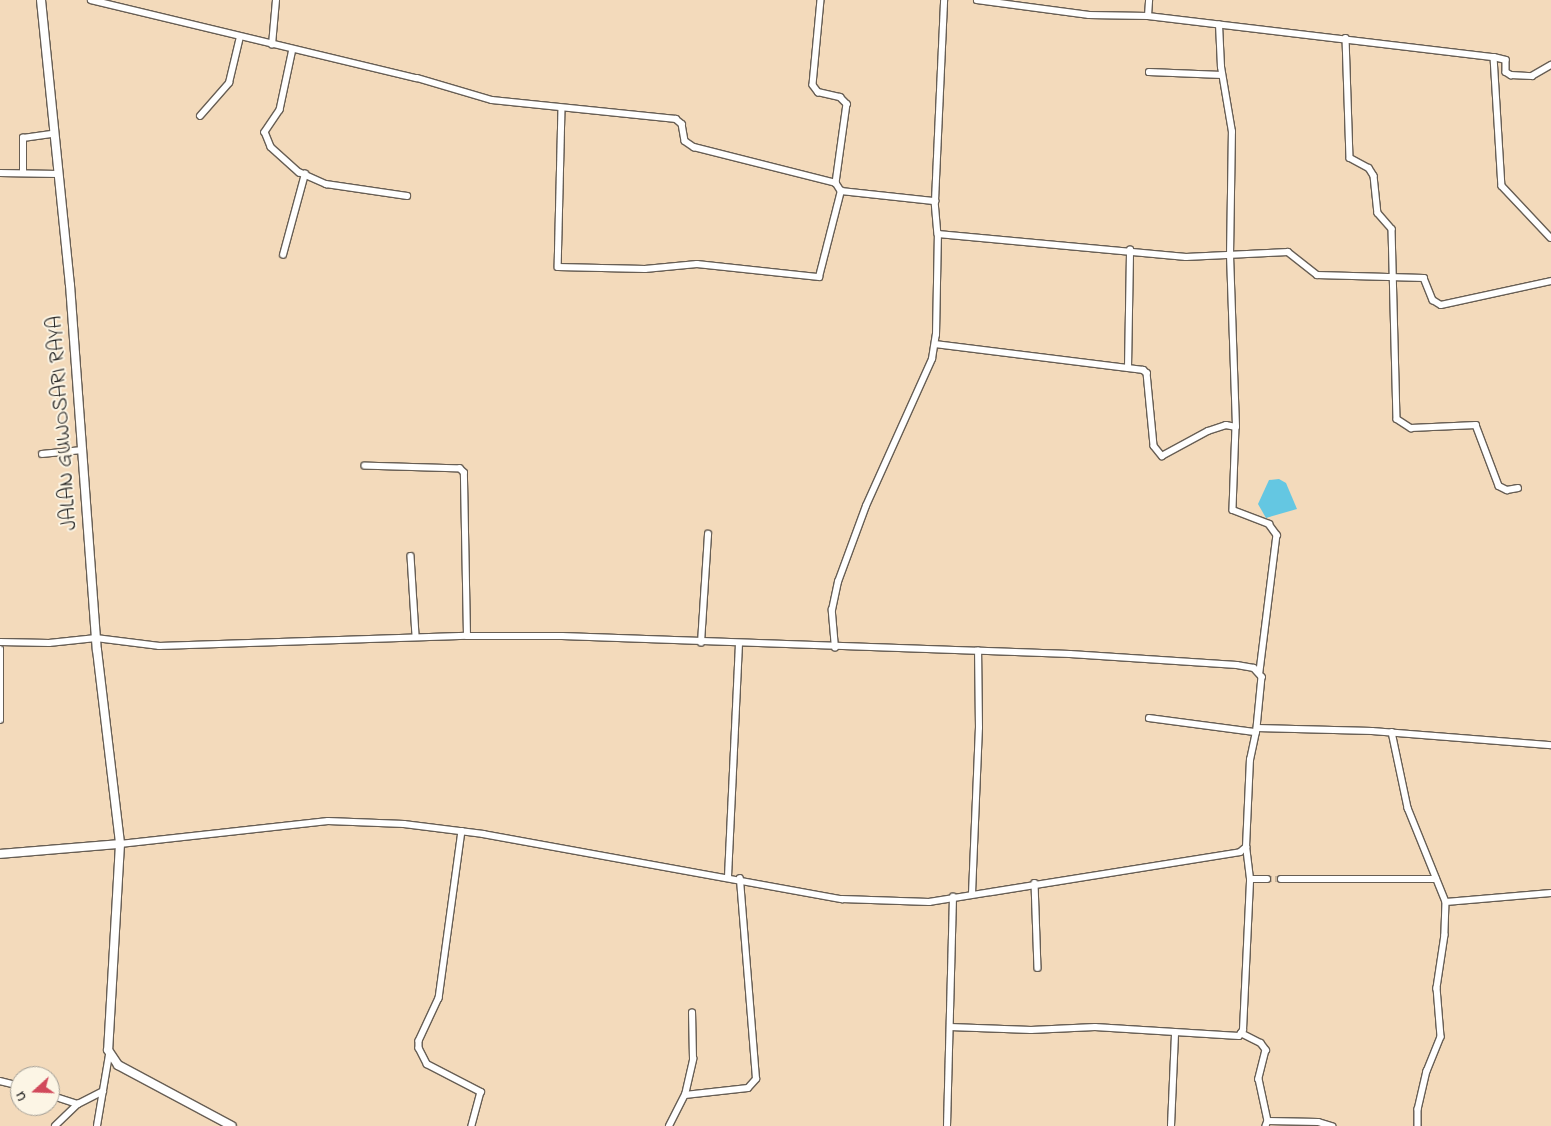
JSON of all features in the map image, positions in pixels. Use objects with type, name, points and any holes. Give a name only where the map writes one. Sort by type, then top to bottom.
[{"type":"street","name":"JALAN GUWOSARI RAYA","points":[[41,0],[53,134],[70,285],[96,638],[120,844],[109,1055]]},
{"type":"street","points":[[91,0],[272,45],[417,78],[492,100],[676,118],[682,124],[685,141],[694,147],[836,183]]},
{"type":"street","points":[[272,45],[276,0]]},
{"type":"street","points":[[562,108],[558,267],[645,269],[697,264],[819,277],[841,191],[836,183],[847,104],[840,96],[818,92],[813,85],[821,0]]},
{"type":"street","points":[[835,648],[832,610],[838,582],[866,506],[930,364],[934,344],[938,234],[935,201],[944,0]]},
{"type":"street","points":[[977,0],[1089,15],[1148,16],[1494,57],[1506,60],[1506,72],[1511,75],[1532,76],[1551,65]]},
{"type":"street","points":[[1148,16],[1149,0]]},
{"type":"street","points":[[1220,25],[1222,75],[1232,132],[1230,256],[1236,426],[1233,510],[1274,527],[1277,535],[1260,672],[1262,677],[1257,730],[1250,760],[1246,847],[1250,879],[1241,1033]]},
{"type":"street","points":[[200,116],[229,83],[240,37]]},
{"type":"street","points":[[1346,38],[1350,158],[1368,168],[1374,176],[1378,213],[1392,229],[1398,419],[1411,428],[1476,424],[1500,486],[1507,490],[1518,488]]},
{"type":"street","points":[[293,49],[280,110],[265,132],[266,138],[283,159],[305,174],[326,184],[407,196]]},
{"type":"street","points":[[1494,57],[1502,186],[1551,238]]},
{"type":"street","points":[[1150,72],[1222,75]]},
{"type":"street","points":[[23,172],[23,138],[53,134]]},
{"type":"street","points":[[0,173],[58,174]]},
{"type":"street","points":[[283,255],[305,174]]},
{"type":"street","points":[[841,191],[935,201]]},
{"type":"street","points":[[938,234],[1186,256],[1230,256],[1288,252],[1317,275],[1424,278],[1435,302],[1446,305],[1551,281]]},
{"type":"street","points":[[1128,368],[1130,250]]},
{"type":"street","points":[[934,344],[1128,368],[1147,373],[1157,454],[1162,456],[1173,453],[1182,444],[1208,431],[1226,425],[1236,426]]},
{"type":"street","points":[[42,454],[82,450]]},
{"type":"street","points":[[365,466],[460,470],[464,473],[466,636]]},
{"type":"street","points":[[701,643],[708,534]]},
{"type":"street","points":[[411,556],[416,636]]},
{"type":"street","points":[[0,642],[49,643],[96,638],[159,646],[416,636],[562,636],[835,648],[978,651],[1237,665],[1260,672]]},
{"type":"street","points":[[728,876],[739,644]]},
{"type":"street","points":[[0,649],[0,720]]},
{"type":"street","points":[[972,894],[979,728],[978,651]]},
{"type":"street","points":[[1148,718],[1257,730],[1392,732],[1551,745]]},
{"type":"street","points":[[1392,732],[1408,808],[1446,902],[1446,935],[1437,988],[1441,1037],[1427,1071],[1418,1109],[1418,1126]]},
{"type":"street","points":[[0,856],[328,822],[404,824],[462,831],[728,876],[842,899],[888,903],[929,902],[1035,883],[1226,856],[1246,847]]},
{"type":"street","points":[[462,831],[439,998],[419,1041],[419,1048],[428,1064],[481,1092],[472,1126]]},
{"type":"street","points":[[685,1095],[748,1088],[756,1079],[740,879]]},
{"type":"street","points":[[1250,879],[1267,879]]},
{"type":"street","points":[[1281,879],[1436,879]]},
{"type":"street","points":[[1035,883],[1038,968]]},
{"type":"street","points":[[1446,902],[1509,895],[1551,893]]},
{"type":"street","points":[[947,1126],[953,897]]},
{"type":"street","points":[[669,1126],[685,1095],[693,1059],[692,1013]]},
{"type":"street","points":[[950,1026],[1031,1030],[1095,1027],[1232,1038],[1241,1033]]},
{"type":"street","points":[[1171,1126],[1175,1033]]},
{"type":"street","points":[[1241,1033],[1261,1043],[1266,1050],[1259,1078],[1268,1124],[1318,1122],[1332,1126]]},
{"type":"street","points":[[97,1126],[109,1055]]},
{"type":"street","points":[[109,1055],[118,1065],[232,1126]]},
{"type":"street","points":[[55,1126],[78,1104],[103,1091]]},
{"type":"street","points":[[60,1098],[78,1104]]},
{"type":"water","points":[[1279,479],[1286,483],[1297,509],[1266,518],[1258,504],[1269,480]]},
{"type":"tunnel","points":[[1267,879],[1281,879]]}]
